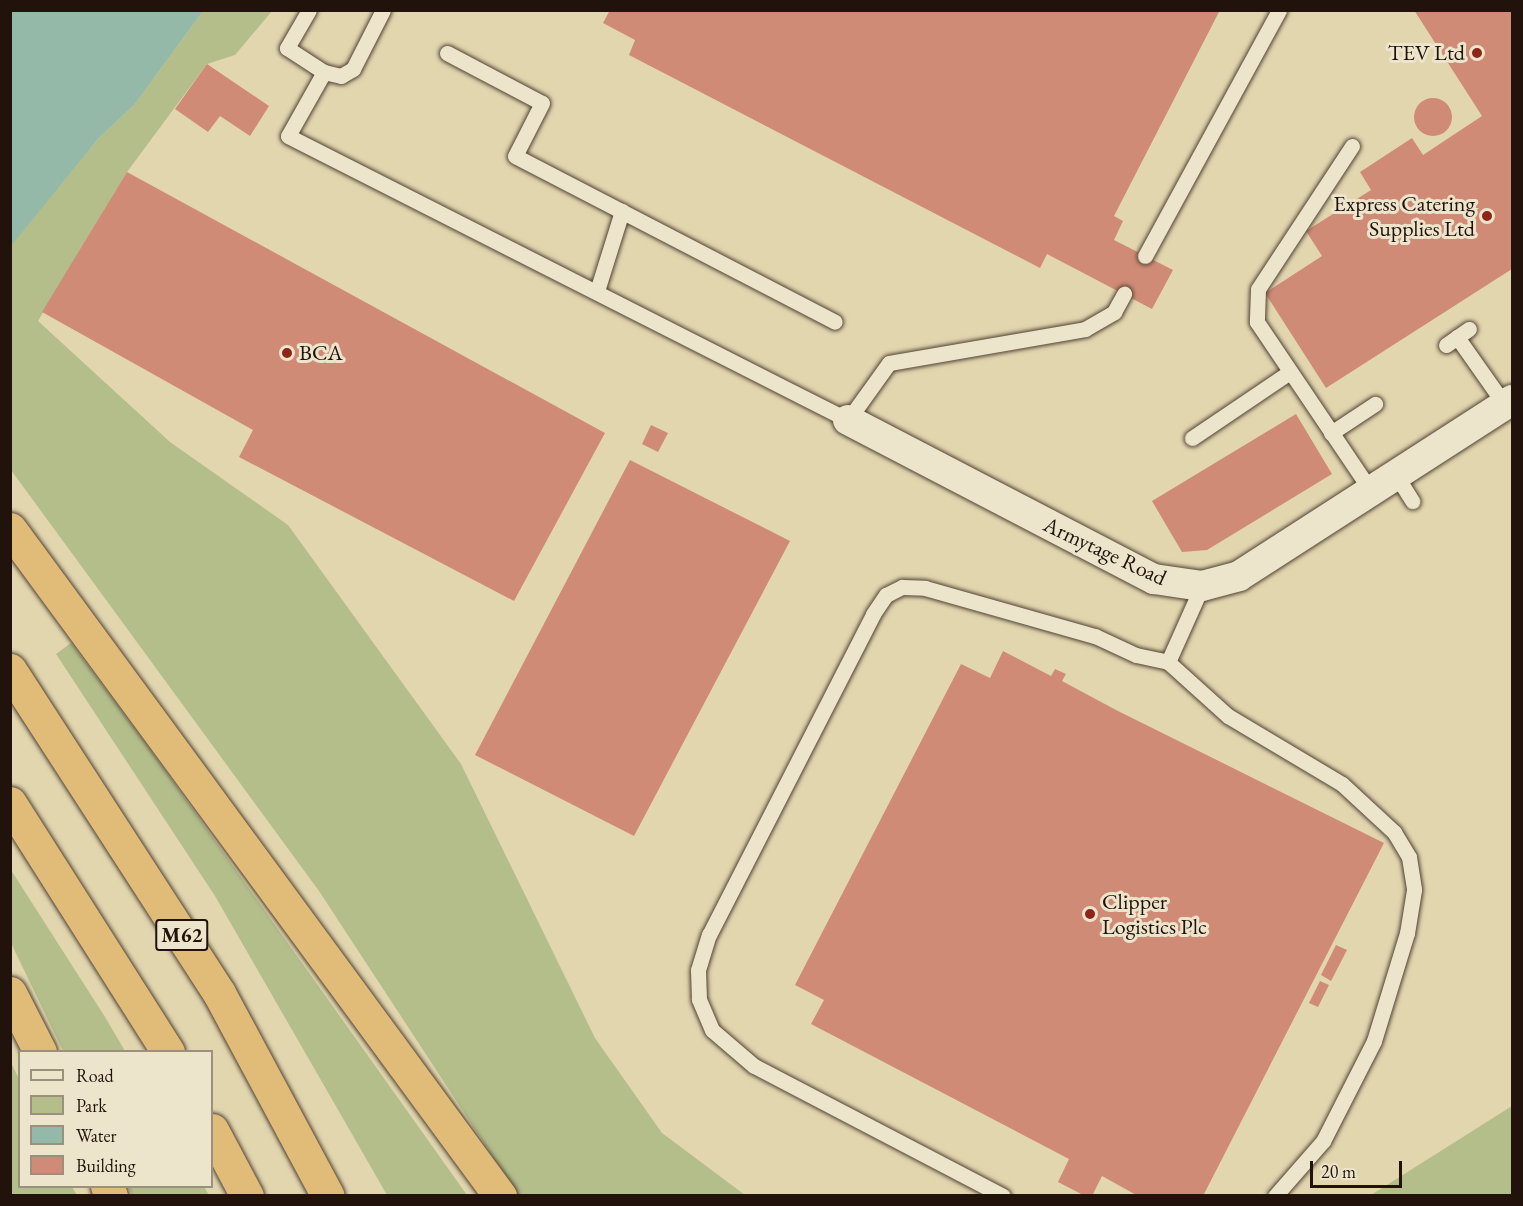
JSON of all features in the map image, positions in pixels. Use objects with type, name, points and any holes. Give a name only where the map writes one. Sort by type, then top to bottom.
[{"type":"highway","points":[[10,529],[500,1196]]},
{"type":"highway","name":"M62","points":[[15,677],[219,993],[328,1196]]},
{"type":"highway","points":[[10,803],[167,1050]]},
{"type":"highway","points":[[10,993],[39,1050]]},
{"type":"highway","points":[[213,1132],[248,1196]]},
{"type":"street","name":"Armytage Road","points":[[848,420],[1154,579],[1202,586],[1239,576],[1509,402]]},
{"type":"lane","points":[[309,10],[287,48],[324,72],[340,76],[353,69],[383,10]]},
{"type":"lane","points":[[1145,256],[1279,10]]},
{"type":"lane","points":[[447,53],[542,103],[515,156],[835,322]]},
{"type":"lane","points":[[324,72],[288,136],[848,420],[889,363],[1085,329],[1114,312],[1124,294]]},
{"type":"lane","points":[[1352,146],[1258,288],[1257,322],[1371,491]]},
{"type":"lane","points":[[597,291],[622,211]]},
{"type":"lane","points":[[1458,337],[1509,402]]},
{"type":"lane","points":[[1192,438],[1290,372]]},
{"type":"lane","points":[[1331,433],[1375,404]]},
{"type":"lane","points":[[1396,475],[1412,501]]},
{"type":"lane","points":[[1168,662],[1202,586]]},
{"type":"lane","points":[[1003,1196],[729,1048],[702,1009],[697,980],[702,952],[873,614],[894,589],[925,588],[1168,662],[1228,716],[1342,784],[1394,832],[1409,857],[1414,890],[1407,933],[1374,1041],[1323,1141],[1275,1196]]},
{"type":"green space","points":[[203,11],[272,11],[235,55],[207,64],[127,172],[38,321],[170,442],[288,525],[461,764],[595,1038],[662,1133],[745,1195],[518,1195],[319,891],[11,470],[10,246],[98,139],[135,104]]},
{"type":"green space","points":[[71,643],[149,748],[467,1195],[387,1195],[215,896],[56,654]]},
{"type":"green space","points":[[11,870],[124,1050],[63,1050],[11,943]]},
{"type":"green space","points":[[10,1061],[18,1077],[18,1188],[73,1188],[77,1195],[11,1195]]},
{"type":"green space","points":[[1512,1106],[1512,1195],[1371,1195]]},
{"type":"green space","points":[[128,1188],[205,1188],[209,1195],[132,1195]]},
{"type":"water","points":[[11,10],[203,11],[135,104],[98,139],[11,246]]},
{"type":"building","points":[[610,10],[1220,10],[1114,216],[1123,221],[1114,240],[1173,270],[1152,309],[1047,254],[1040,268],[629,55],[635,40],[603,23]]},
{"type":"building","points":[[1414,10],[1512,10],[1512,269],[1326,388],[1265,293],[1322,256],[1306,231],[1371,190],[1360,172],[1412,138],[1423,155],[1482,116]]},
{"type":"building","points":[[207,64],[269,106],[250,136],[220,116],[208,132],[175,109]]},
{"type":"building","points":[[1433,98],[1446,104],[1452,117],[1446,130],[1433,136],[1420,130],[1414,117],[1420,104]]},
{"type":"building","name":"BCA","points":[[127,172],[605,433],[514,601],[239,457],[253,430],[42,312]]},
{"type":"building","points":[[1296,414],[1332,474],[1207,550],[1182,552],[1152,501]]},
{"type":"building","points":[[651,425],[668,433],[658,452],[642,444]]},
{"type":"building","points":[[630,460],[790,541],[634,836],[475,755]]},
{"type":"building","name":"Clipper Logistics Plc","points":[[1003,651],[1051,676],[1055,669],[1066,674],[1062,681],[1116,710],[1384,843],[1203,1196],[1138,1196],[1102,1176],[1092,1196],[1085,1196],[1058,1182],[1069,1159],[811,1024],[824,1000],[795,985],[961,664],[990,678]]},
{"type":"building","points":[[1336,945],[1347,950],[1331,981],[1321,975]]},
{"type":"building","points":[[1320,981],[1329,985],[1318,1007],[1309,1003]]},
{"type":"place","name":"TEV Ltd","points":[[1477,53]]},
{"type":"place","name":"Express Catering Supplies Ltd","points":[[1487,216]]},
{"type":"place","name":"BCA","points":[[287,353]]},
{"type":"place","name":"Clipper Logistics Plc","points":[[1090,914]]}]
